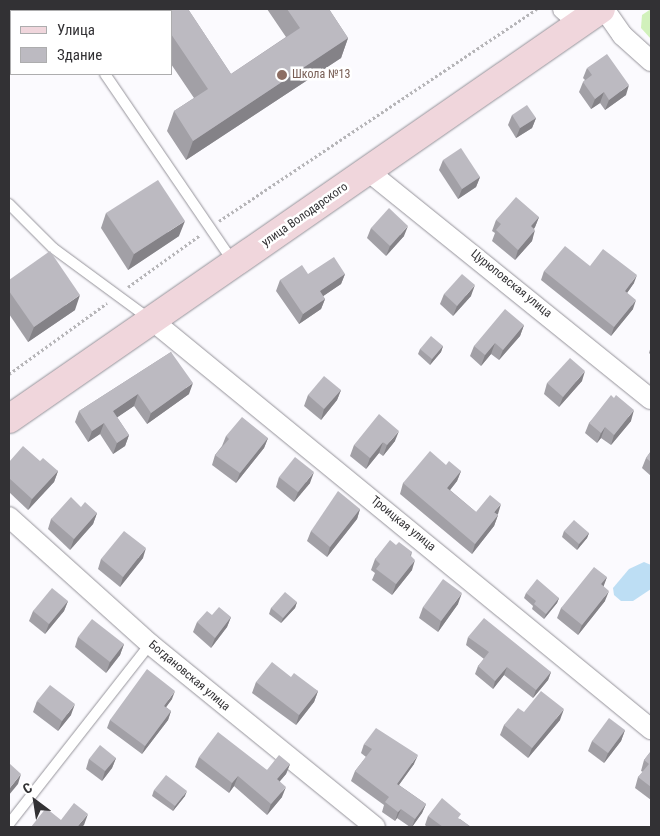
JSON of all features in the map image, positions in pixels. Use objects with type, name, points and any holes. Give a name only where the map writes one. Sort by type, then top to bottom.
[{"type":"main road","name":"улица Володарского","points":[[9,419],[368,171],[587,12]]},
{"type":"street","points":[[587,12],[622,35],[651,61]]},
{"type":"street","name":"Цурюповская улица","points":[[368,171],[651,399]]},
{"type":"street","name":"Троицкая улица","points":[[153,321],[651,728]]},
{"type":"street","name":"Богдановская улица","points":[[9,518],[150,644],[375,827]]},
{"type":"lane","points":[[106,75],[235,264]]},
{"type":"lane","points":[[9,204],[53,248],[153,321]]},
{"type":"lane","points":[[9,824],[150,644]]},
{"type":"path","points":[[9,374],[210,228],[537,9]]},
{"type":"green space","points":[[651,9],[651,39],[641,28],[642,15]]},
{"type":"water","points":[[644,562],[651,565],[651,589],[633,601],[621,601],[614,595],[613,588],[629,569]]},
{"type":"building","points":[[188,9],[231,74],[300,28],[287,9],[329,9],[348,38],[193,141],[174,111],[208,89],[172,35],[172,10],[132,10]]},
{"type":"building","points":[[607,54],[629,85],[609,100],[604,92],[595,99],[583,82],[592,75],[587,68]]},
{"type":"building","points":[[527,105],[536,118],[520,128],[512,115]]},
{"type":"building","points":[[461,148],[480,177],[462,189],[443,160]]},
{"type":"building","points":[[158,180],[185,221],[134,254],[106,213]]},
{"type":"building","points":[[516,197],[539,217],[531,226],[535,230],[518,250],[496,230],[501,224],[496,220]]},
{"type":"building","points":[[389,208],[408,226],[390,246],[371,228]]},
{"type":"building","points":[[565,246],[590,266],[603,249],[637,275],[625,291],[636,300],[614,327],[544,271]]},
{"type":"building","points":[[50,251],[80,295],[34,327],[9,291],[9,280]]},
{"type":"building","points":[[334,257],[345,274],[320,291],[325,299],[303,314],[280,280],[302,265],[308,274]]},
{"type":"building","points":[[462,274],[475,285],[457,306],[444,294]]},
{"type":"building","points":[[505,309],[524,325],[503,350],[495,343],[485,355],[474,346]]},
{"type":"building","points":[[431,336],[443,346],[432,359],[420,349]]},
{"type":"building","points":[[171,352],[193,383],[151,413],[138,394],[113,411],[129,435],[117,443],[104,423],[92,431],[79,411]]},
{"type":"building","points":[[570,358],[585,371],[563,397],[547,383]]},
{"type":"building","points":[[324,376],[341,390],[324,409],[308,395]]},
{"type":"building","points":[[611,395],[614,398],[616,395],[634,410],[614,435],[605,427],[601,433],[589,423]]},
{"type":"building","points":[[379,414],[399,431],[387,445],[383,442],[370,458],[354,445]]},
{"type":"building","points":[[242,417],[268,438],[240,473],[215,455],[229,439],[226,436]]},
{"type":"building","points":[[23,446],[40,461],[43,458],[58,471],[32,499],[9,478],[9,462]]},
{"type":"building","points":[[430,451],[446,465],[449,461],[461,471],[447,488],[476,512],[490,495],[501,504],[494,512],[498,515],[475,544],[403,483]]},
{"type":"building","points":[[651,451],[651,462],[646,458]]},
{"type":"building","points":[[295,457],[314,472],[298,492],[279,477]]},
{"type":"building","points":[[338,491],[360,509],[330,547],[311,531]]},
{"type":"building","points":[[71,497],[81,507],[85,502],[97,513],[74,539],[51,519]]},
{"type":"building","points":[[574,520],[589,533],[579,544],[564,531]]},
{"type":"building","points":[[124,531],[146,548],[123,577],[101,559]]},
{"type":"building","points":[[390,540],[396,545],[399,542],[412,552],[410,555],[415,560],[396,584],[376,569],[380,564],[375,559]]},
{"type":"building","points":[[594,567],[607,577],[601,584],[609,591],[582,625],[561,608]]},
{"type":"building","points":[[443,579],[462,593],[441,621],[423,607]]},
{"type":"building","points":[[537,579],[559,598],[546,614],[534,604],[536,601],[526,593]]},
{"type":"building","points":[[52,588],[68,601],[49,624],[33,611]]},
{"type":"building","points":[[285,592],[297,602],[283,618],[271,608]]},
{"type":"building","points":[[219,607],[231,617],[215,638],[197,622],[207,611],[212,615]]},
{"type":"building","points":[[484,618],[551,672],[536,690],[507,667],[495,681],[478,666],[489,652],[468,637]]},
{"type":"building","points":[[92,619],[124,644],[110,662],[78,637]]},
{"type":"building","points":[[272,662],[291,677],[294,673],[318,691],[299,715],[256,682]]},
{"type":"building","points":[[147,669],[175,691],[164,706],[171,711],[145,746],[110,720]]},
{"type":"building","points":[[50,685],[75,704],[62,721],[37,701]]},
{"type":"building","points":[[541,691],[564,709],[532,748],[504,725],[518,708],[524,712]]},
{"type":"building","points":[[609,718],[625,730],[608,753],[592,741]]},
{"type":"building","points":[[376,728],[418,755],[397,784],[426,804],[415,819],[401,809],[398,812],[385,802],[389,797],[355,771],[372,749],[364,744]]},
{"type":"building","points":[[218,732],[267,770],[279,755],[290,764],[277,779],[286,787],[271,804],[238,776],[232,783],[199,757]]},
{"type":"building","points":[[100,745],[116,758],[105,771],[89,759]]},
{"type":"building","points":[[651,751],[651,787],[638,777],[649,764],[644,760]]},
{"type":"building","points":[[9,763],[21,774],[9,789]]},
{"type":"building","points":[[166,775],[187,791],[175,806],[154,790]]},
{"type":"building","points":[[442,798],[461,814],[458,818],[471,827],[443,827],[428,816]]},
{"type":"building","points":[[74,803],[88,814],[77,827],[31,827],[46,808],[61,820]]},
{"type":"place","name":"Школа №13","points":[[282,75]]}]
